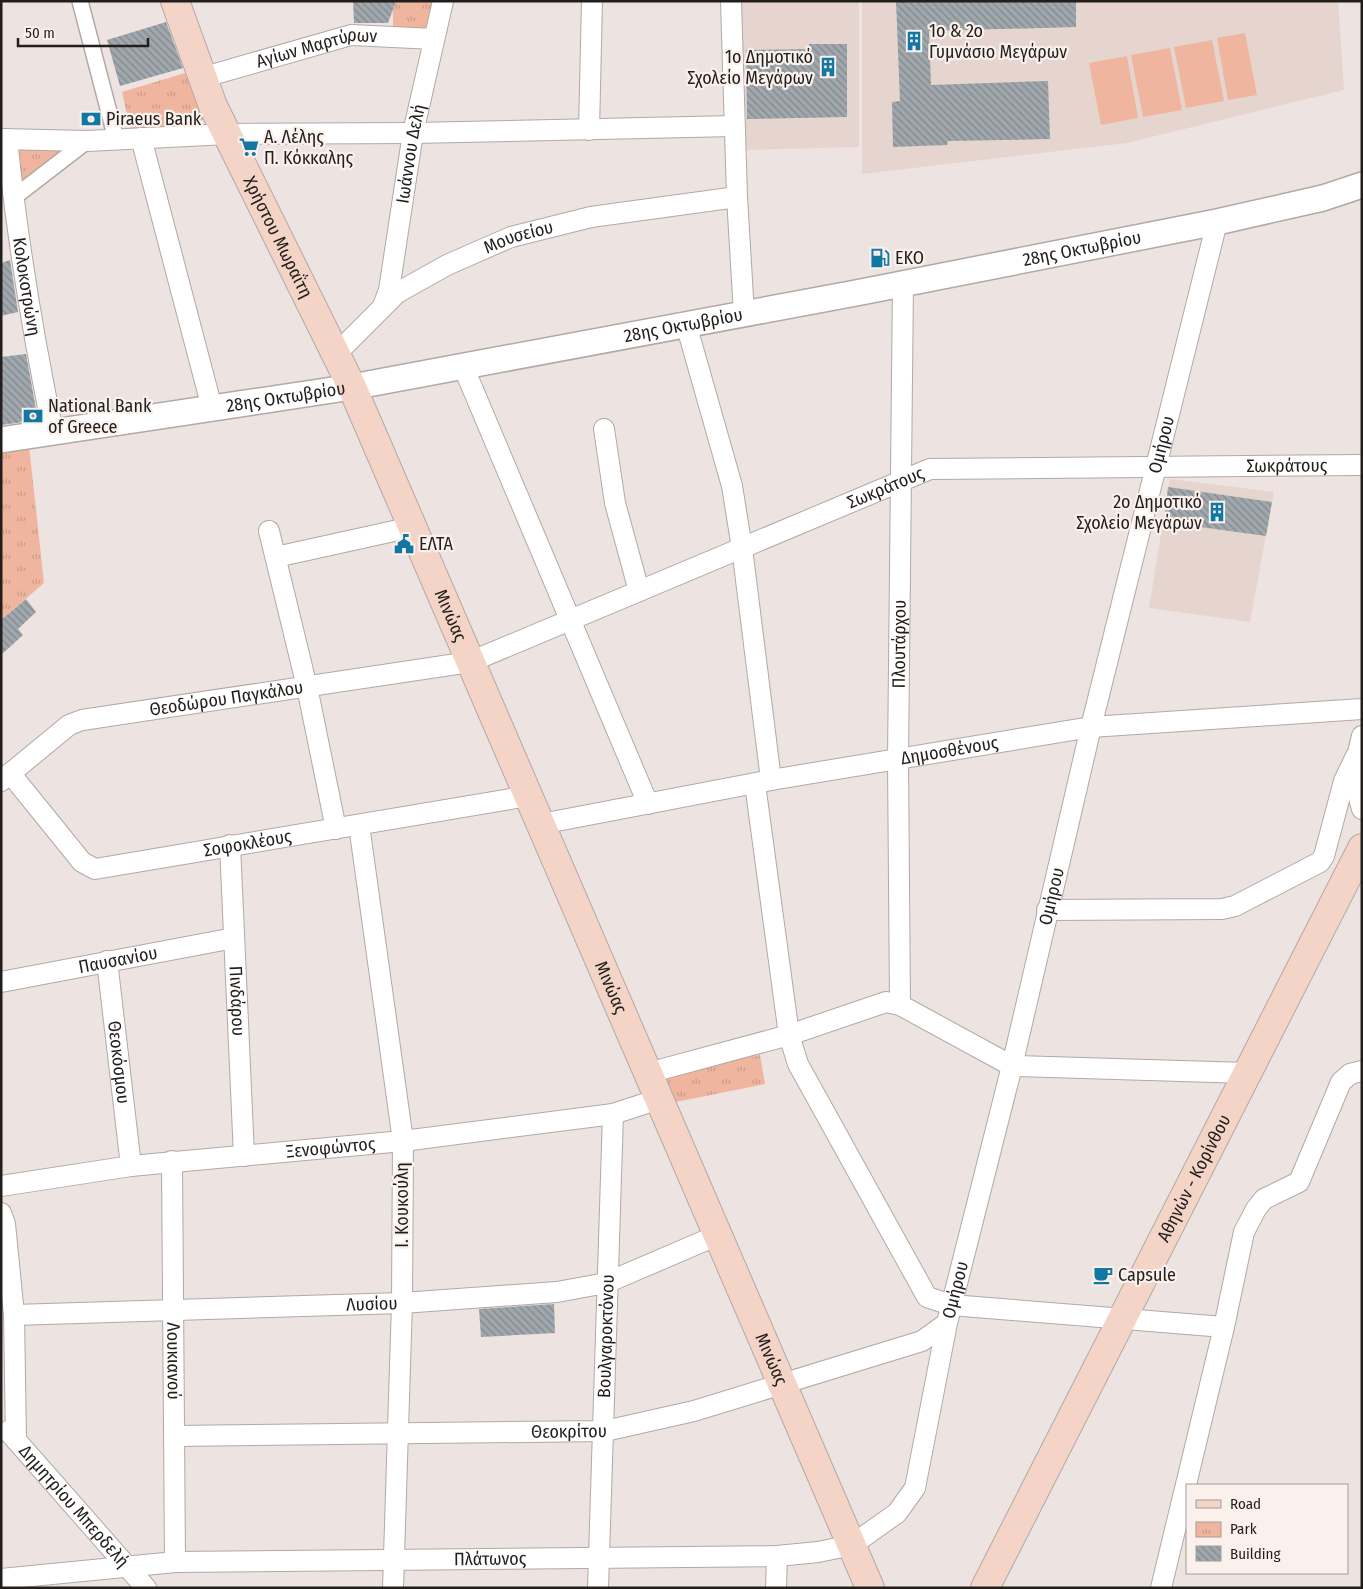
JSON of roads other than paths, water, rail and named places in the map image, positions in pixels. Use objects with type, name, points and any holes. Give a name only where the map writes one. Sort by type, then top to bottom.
[{"type":"main road","name":"Χρήστου Μωραΐτη","points":[[174,1],[201,78],[352,387]]},
{"type":"main road","name":"Μινώας","points":[[352,387],[870,1588]]},
{"type":"main road","name":"Αθηνών - Κορίνθου","points":[[985,1588],[1247,1073],[1355,874],[1362,848]]},
{"type":"street","points":[[80,1],[116,139]]},
{"type":"street","name":"Ιωάννου Δελή","points":[[382,308],[389,290],[413,134],[443,1]]},
{"type":"street","points":[[589,130],[592,1]]},
{"type":"street","points":[[730,1],[737,197],[744,314]]},
{"type":"street","name":"Αγίων Μαρτύρων","points":[[201,78],[351,35],[434,39]]},
{"type":"street","points":[[4,139],[87,141],[228,134],[413,134],[734,126]]},
{"type":"street","points":[[141,138],[212,408]]},
{"type":"street","name":"Κολοκοτρώνη","points":[[4,139],[34,343],[54,432]]},
{"type":"street","points":[[13,198],[87,141]]},
{"type":"street","name":"28ης Οκτωβρίου","points":[[1,440],[352,387],[744,314],[900,277],[1217,222],[1323,198],[1362,184]]},
{"type":"street","name":"Μουσείου","points":[[336,355],[396,293],[448,265],[487,247],[539,229],[609,214],[737,197]]},
{"type":"street","name":"Ομήρου","points":[[852,1545],[897,1513],[915,1488],[949,1314],[1012,1066],[1091,728],[1217,222]]},
{"type":"street","name":"Πλουτάρχου","points":[[900,277],[898,760],[900,1005]]},
{"type":"street","points":[[686,324],[728,467],[742,548],[763,782],[789,1035],[798,1064],[927,1297],[949,1314],[1122,1318],[1224,1327]]},
{"type":"street","points":[[463,366],[648,804]]},
{"type":"street","points":[[604,429],[615,503],[640,591]]},
{"type":"street","name":"Σωκράτους","points":[[470,662],[572,622],[640,591],[930,469],[1362,466]]},
{"type":"street","points":[[276,557],[412,527]]},
{"type":"street","points":[[269,531],[307,687],[336,829]]},
{"type":"street","name":"Θεοδώρου Παγκάλου","points":[[6,777],[74,722],[470,662]]},
{"type":"street","name":"Δημοσθένους","points":[[540,824],[763,782],[1091,728],[1362,709]]},
{"type":"street","points":[[1047,910],[1222,909],[1235,906],[1314,867],[1324,856],[1344,781],[1356,756],[1362,736]]},
{"type":"street","points":[[1356,756],[1356,781],[1362,809]]},
{"type":"street","name":"Σοφοκλέους","points":[[6,777],[87,866],[95,869],[528,796]]},
{"type":"street","name":"Ι. Κουκούλη","points":[[359,825],[403,1141],[402,1303],[396,1432],[393,1588]]},
{"type":"street","name":"Πινδάρου","points":[[230,845],[244,1156]]},
{"type":"street","name":"Παυσανίου","points":[[1,982],[234,938]]},
{"type":"street","name":"Θεοκόσμου","points":[[107,961],[131,1166]]},
{"type":"street","points":[[648,1073],[789,1035],[886,1002],[900,1005],[1012,1066],[1247,1073]]},
{"type":"street","points":[[1186,1484],[1224,1327],[1244,1232],[1264,1200],[1299,1182],[1341,1082],[1350,1074],[1362,1070]]},
{"type":"street","name":"Ξενοφώντος","points":[[1,1186],[172,1161],[403,1141],[613,1114],[659,1099]]},
{"type":"street","name":"Βουλγαροκτόνου","points":[[598,1588],[605,1431],[606,1283],[613,1114]]},
{"type":"street","name":"Λουκιανού","points":[[172,1161],[175,1562]]},
{"type":"street","points":[[1,1213],[4,1224],[14,1315],[16,1440]]},
{"type":"street","name":"Λυσίου","points":[[14,1315],[402,1303],[557,1292],[606,1283],[718,1235]]},
{"type":"street","name":"Θεοκρίτου","points":[[174,1436],[605,1431],[694,1411],[922,1342],[949,1314]]},
{"type":"street","name":"Δημητρίου Μπερδελή","points":[[1,1424],[146,1588]]},
{"type":"street","points":[[1161,1588],[1186,1484]]},
{"type":"street","name":"Πλάτωνος","points":[[1,1579],[175,1562],[777,1556],[818,1552],[852,1545]]},
{"type":"street","points":[[776,1588],[777,1556]]},
{"type":"place","name":"1ο & 2ο Γυμνάσιο Μεγάρων","points":[[914,41]]},
{"type":"place","name":"1ο Δημοτικό Σχολείο Μεγάρων","points":[[828,67]]},
{"type":"place","name":"Piraeus Bank","points":[[91,119]]},
{"type":"place","name":"Α. Λέλης Π. Κόκκαλης","points":[[249,147]]},
{"type":"place","name":"EKO","points":[[880,258]]},
{"type":"place","name":"National Bank of Greece","points":[[33,416]]},
{"type":"place","name":"2ο Δημοτικό Σχολείο Μεγάρων","points":[[1217,512]]},
{"type":"place","name":"ΕΛΤΑ","points":[[404,544]]},
{"type":"place","name":"Capsule","points":[[1103,1275]]}]
